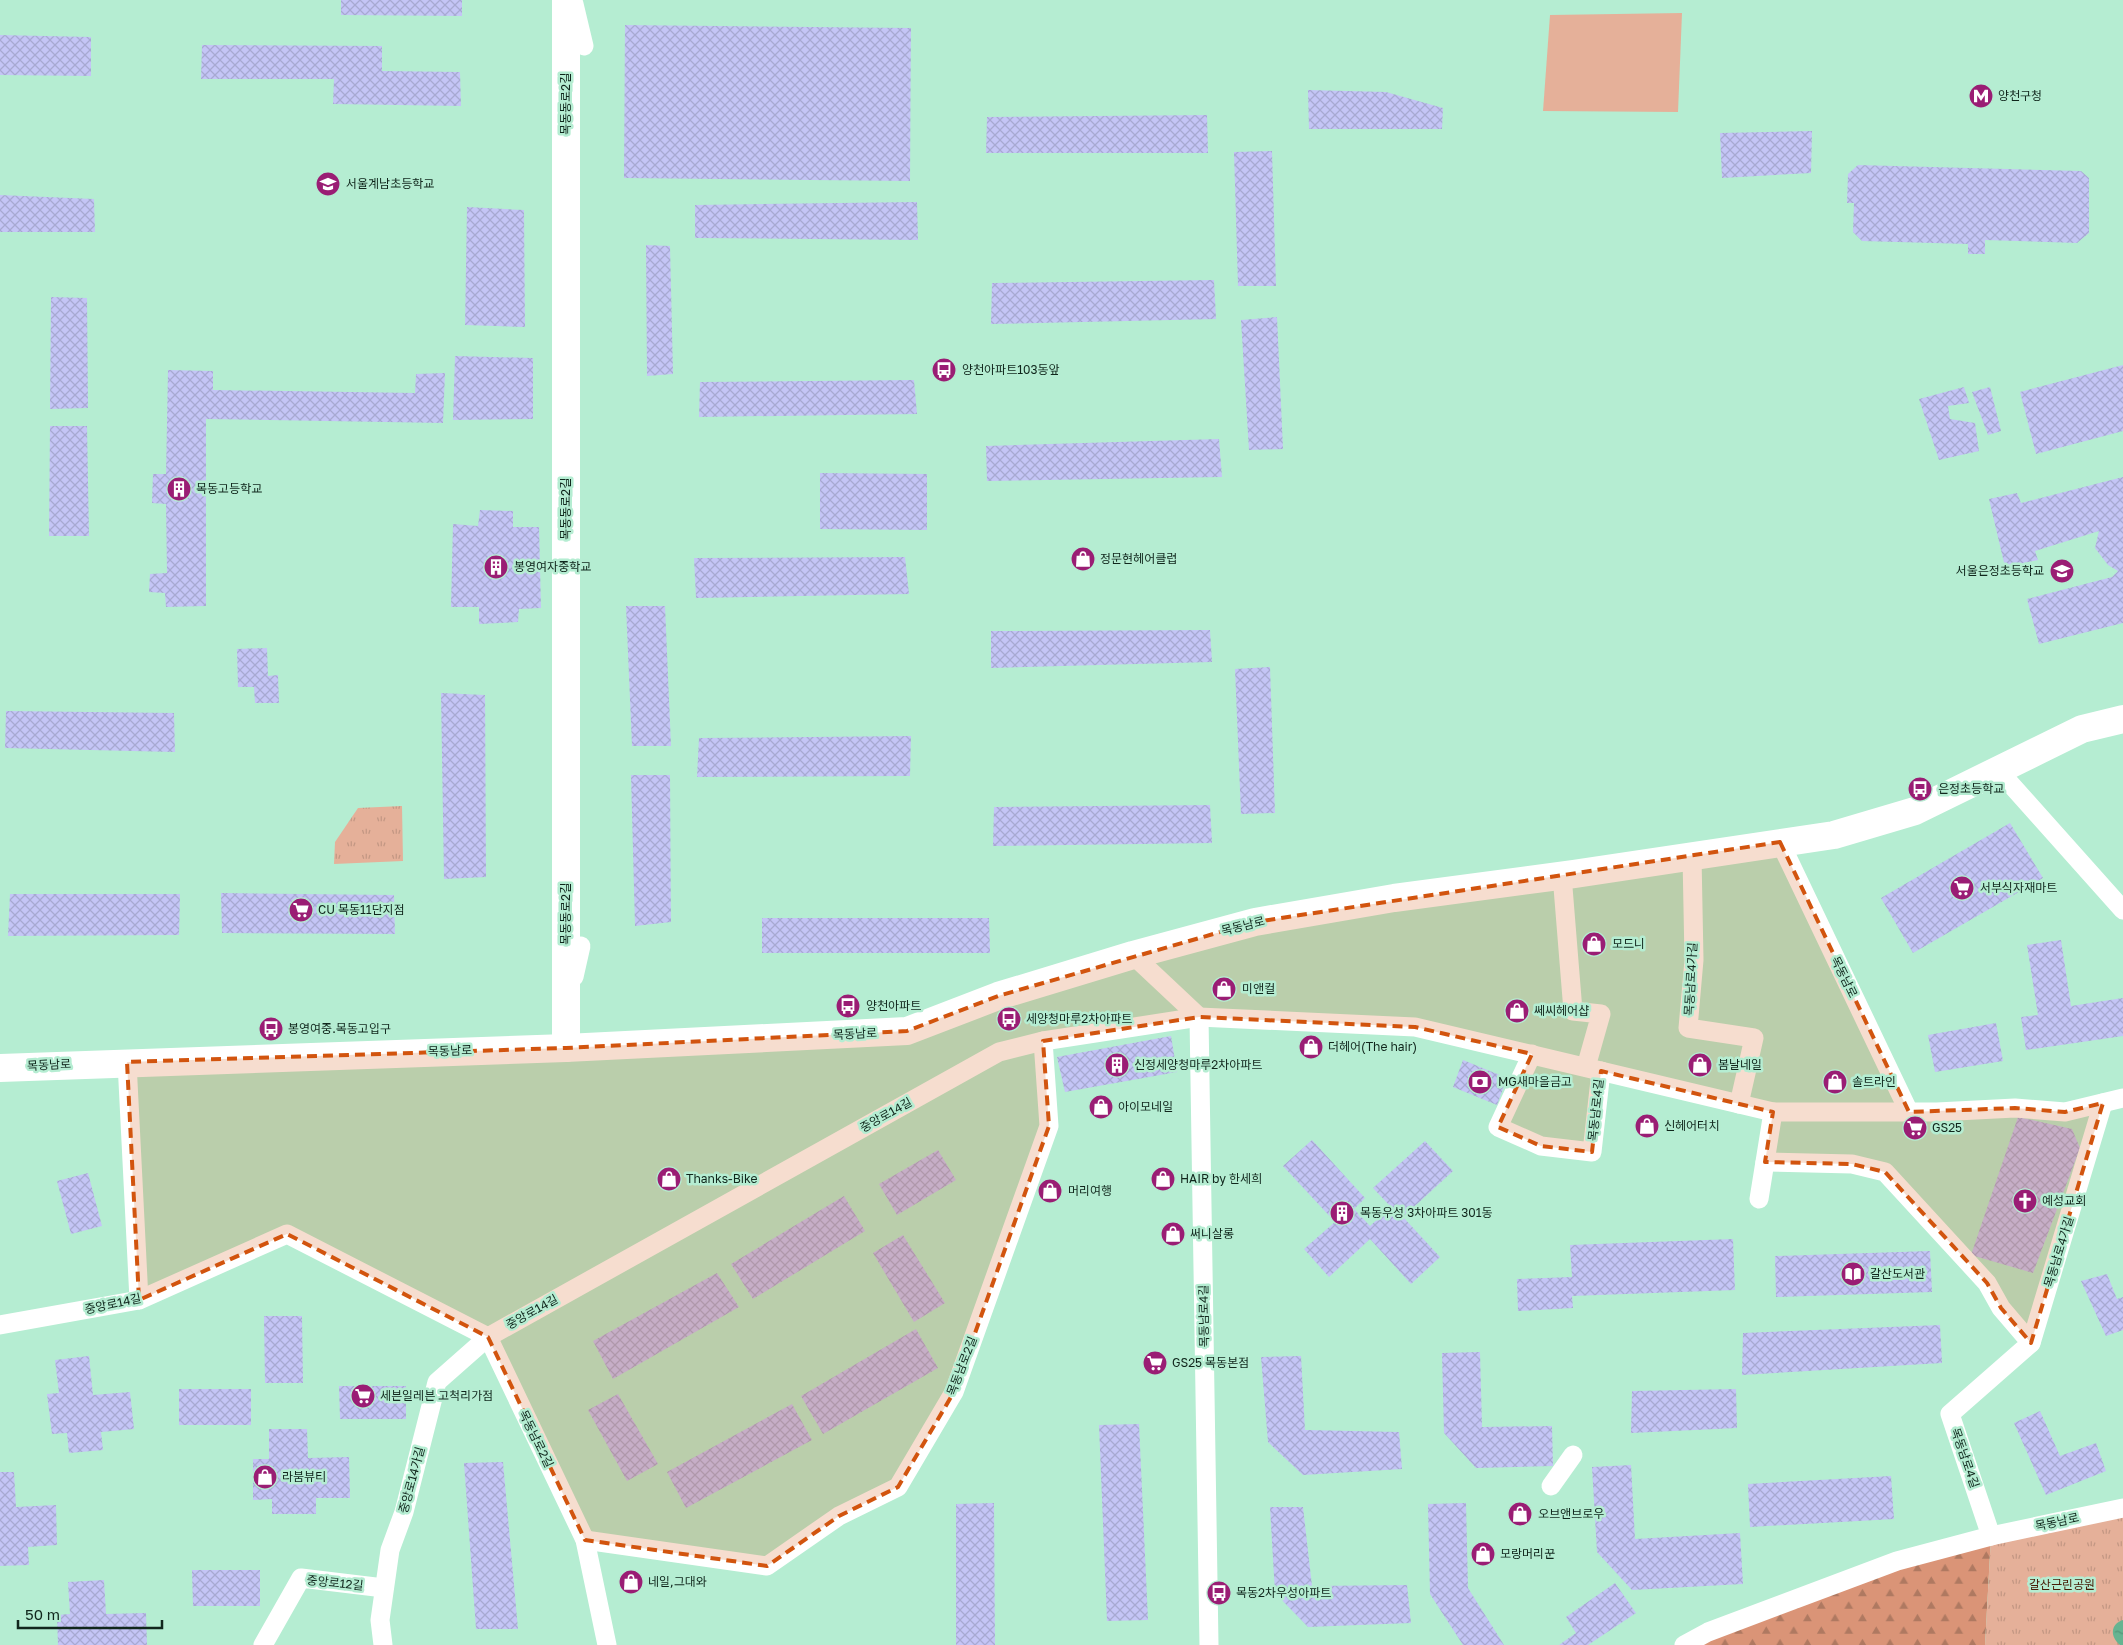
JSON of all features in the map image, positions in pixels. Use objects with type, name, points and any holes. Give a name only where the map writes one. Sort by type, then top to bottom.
[{"type":"main road","name":"목동동로2길","points":[[566,0],[566,1048]]},
{"type":"main road","name":"목동남로","points":[[0,1068],[127,1062],[566,1048],[907,1031],[998,996],[1133,955],[1254,922],[1394,898],[1834,835],[1915,811],[2082,729],[2123,718]]},
{"type":"street","points":[[574,0],[584,46]]},
{"type":"street","points":[[1998,770],[2123,910]]},
{"type":"street","name":"목동남로","points":[[1780,842],[1908,1112]]},
{"type":"street","name":"목동남로4가길","points":[[1692,856],[1694,960],[1688,1028],[1754,1038],[1740,1104]]},
{"type":"street","points":[[1562,875],[1573,1010],[1601,1014],[1593,1069]]},
{"type":"street","points":[[566,1012],[581,946]]},
{"type":"street","points":[[1133,955],[1199,1017]]},
{"type":"street","name":"목동남로4길","points":[[1199,1017],[1210,1645]]},
{"type":"street","name":"목동남로4길","points":[[1043,1041],[1199,1017],[1415,1027],[1773,1112],[1908,1112],[2015,1108],[2065,1112],[2123,1098]]},
{"type":"street","name":"중앙로14길","points":[[0,1324],[139,1300],[287,1234],[488,1337],[998,1052],[1043,1041]]},
{"type":"street","name":"목동남로2길","points":[[585,1540],[767,1566],[840,1516],[898,1486],[954,1392],[1049,1126],[1043,1041]]},
{"type":"street","name":"목동남로4길","points":[[1532,1054],[1498,1127],[1541,1146],[1592,1152],[1593,1069]]},
{"type":"street","points":[[127,1062],[139,1300]]},
{"type":"street","name":"목동남로4가길","points":[[2031,1343],[2103,1103]]},
{"type":"street","points":[[1759,1199],[1773,1112]]},
{"type":"street","points":[[1765,1162],[1852,1164],[1885,1172],[1987,1283],[2000,1308],[2031,1343]]},
{"type":"street","name":"목동남로2길","points":[[488,1337],[585,1540],[607,1645]]},
{"type":"street","name":"중앙로14가길","points":[[383,1645],[380,1620],[390,1550],[404,1512],[437,1382],[488,1337]]},
{"type":"street","name":"목동남로4길","points":[[1991,1536],[1950,1414],[2031,1343]]},
{"type":"street","points":[[1551,1486],[1573,1455]]},
{"type":"street","name":"목동남로","points":[[1991,1536],[2123,1508]]},
{"type":"street","points":[[1684,1645],[1708,1632],[1897,1561],[1991,1536]]},
{"type":"street","name":"중앙로12길","points":[[263,1645],[302,1578],[384,1588]]},
{"type":"highlighted area","points":[[1780,842],[1909,1112],[2015,1108],[2065,1112],[2103,1103],[2031,1343],[2001,1308],[1987,1283],[1885,1172],[1852,1164],[1765,1162],[1773,1112],[1601,1071],[1592,1152],[1541,1146],[1498,1127],[1532,1054],[1415,1027],[1199,1017],[1043,1041],[1049,1126],[954,1392],[898,1487],[839,1516],[767,1566],[585,1540],[488,1337],[287,1234],[139,1300],[127,1062],[566,1048],[907,1031],[998,996],[1255,922]]},
{"type":"green space","points":[[1682,13],[1678,112],[1543,111],[1550,15]]},
{"type":"green space","points":[[402,806],[403,861],[334,864],[335,842],[358,808]]},
{"type":"green space","name":"갈산근린공원","points":[[2123,1514],[2123,1645],[1985,1645],[1991,1536]]},
{"type":"green space","points":[[1991,1536],[1985,1645],[1684,1645]]},
{"type":"water","points":[[2123,1620],[2123,1645],[2120,1645],[2114,1638],[2113,1631],[2116,1624]]},
{"type":"building","points":[[341,0],[462,0],[462,16],[341,15]]},
{"type":"building","points":[[625,25],[911,28],[910,181],[624,178]]},
{"type":"building","points":[[0,35],[91,37],[91,76],[0,75]]},
{"type":"building","points":[[202,45],[382,46],[382,71],[460,72],[461,106],[333,104],[334,79],[201,79]]},
{"type":"building","points":[[1308,90],[1386,92],[1443,108],[1442,129],[1309,129]]},
{"type":"building","points":[[1207,115],[1208,153],[986,153],[987,117]]},
{"type":"building","points":[[1812,131],[1811,173],[1722,178],[1720,133]]},
{"type":"building","points":[[1272,151],[1276,286],[1238,286],[1234,152]]},
{"type":"building","points":[[1858,165],[2081,171],[2089,178],[2089,233],[2077,243],[1985,240],[1985,254],[1968,254],[1968,244],[1862,241],[1853,232],[1854,203],[1847,203],[1848,174]]},
{"type":"building","points":[[0,195],[94,199],[95,232],[0,232]]},
{"type":"building","points":[[917,202],[918,240],[695,238],[695,205]]},
{"type":"building","points":[[467,207],[524,210],[525,327],[465,325]]},
{"type":"building","points":[[646,245],[670,246],[673,374],[647,376]]},
{"type":"building","points":[[1214,280],[1216,319],[991,324],[992,283]]},
{"type":"building","points":[[51,297],[87,298],[88,408],[50,409]]},
{"type":"building","points":[[1277,317],[1283,449],[1249,450],[1241,320]]},
{"type":"building","points":[[455,356],[533,358],[533,419],[453,420]]},
{"type":"building","points":[[2123,365],[2123,431],[2036,454],[2020,392]]},
{"type":"building","name":"목동고등학교","points":[[168,370],[213,371],[213,390],[415,393],[416,374],[445,373],[443,423],[206,419],[206,606],[166,607],[165,593],[149,592],[150,574],[167,573],[166,504],[152,503],[153,474],[166,474]]},
{"type":"building","points":[[914,380],[917,414],[699,417],[700,382]]},
{"type":"building","points":[[1964,387],[1969,403],[1948,406],[1950,419],[1975,423],[1979,451],[1939,460],[1919,399]]},
{"type":"building","points":[[1990,387],[2001,431],[1988,435],[1972,392]]},
{"type":"building","points":[[50,426],[87,426],[89,536],[49,536]]},
{"type":"building","points":[[1219,439],[1222,477],[987,481],[986,446]]},
{"type":"building","points":[[820,473],[927,474],[927,530],[820,529]]},
{"type":"building","points":[[2123,477],[2123,623],[2039,644],[2027,599],[2112,577],[2118,571],[2108,565],[2095,548],[2099,531],[2035,551],[2038,560],[2005,567],[1989,499],[2017,493],[2021,503]]},
{"type":"building","name":"봉영여자중학교","points":[[480,510],[513,511],[513,527],[539,527],[541,608],[519,609],[518,622],[479,624],[479,607],[451,607],[453,524],[478,526]]},
{"type":"building","points":[[905,557],[909,594],[696,598],[694,558]]},
{"type":"building","points":[[626,606],[665,606],[671,746],[632,746]]},
{"type":"building","points":[[1210,630],[1212,662],[991,668],[991,631]]},
{"type":"building","points":[[267,648],[268,676],[278,675],[279,703],[255,703],[254,687],[238,687],[237,649]]},
{"type":"building","points":[[1270,667],[1275,813],[1241,814],[1235,669]]},
{"type":"building","points":[[441,693],[485,695],[486,877],[444,879]]},
{"type":"building","points":[[6,711],[174,713],[175,752],[5,748]]},
{"type":"building","points":[[911,736],[910,776],[697,777],[699,738]]},
{"type":"building","points":[[631,775],[670,775],[671,922],[635,926]]},
{"type":"building","points":[[1210,805],[1212,843],[993,846],[994,807]]},
{"type":"building","name":"서부식자재마트","points":[[2010,823],[2043,878],[1913,953],[1881,898]]},
{"type":"building","points":[[221,893],[394,895],[395,934],[222,933]]},
{"type":"building","points":[[10,894],[180,894],[179,935],[8,936]]},
{"type":"building","points":[[762,918],[989,918],[990,953],[762,953]]},
{"type":"building","points":[[2061,940],[2071,1006],[2123,998],[2123,1036],[2026,1050],[2021,1017],[2038,1015],[2027,945]]},
{"type":"building","points":[[1996,1023],[2003,1061],[1935,1072],[1928,1035]]},
{"type":"building","name":"신정세양청마루2차아파트","points":[[1171,1036],[1177,1072],[1065,1092],[1057,1057]]},
{"type":"building","name":"MG새마을금고","points":[[1463,1060],[1507,1078],[1497,1105],[1453,1087]]},
{"type":"building","name":"예성교회","points":[[2018,1117],[2072,1129],[2080,1148],[2033,1273],[1971,1255]]},
{"type":"building","name":"목동우성 3차아파트 301동","points":[[1312,1140],[1365,1198],[1354,1209],[1370,1226],[1391,1207],[1373,1188],[1425,1141],[1453,1171],[1403,1217],[1440,1257],[1411,1284],[1370,1239],[1329,1277],[1304,1249],[1335,1222],[1283,1166]]},
{"type":"building","points":[[938,1150],[956,1180],[897,1215],[879,1184]]},
{"type":"building","points":[[88,1173],[102,1226],[71,1234],[57,1181]]},
{"type":"building","points":[[844,1196],[865,1231],[753,1299],[731,1264]]},
{"type":"building","points":[[903,1235],[945,1303],[914,1322],[873,1253]]},
{"type":"building","points":[[1733,1239],[1735,1290],[1572,1296],[1573,1308],[1518,1311],[1517,1279],[1572,1277],[1570,1245]]},
{"type":"building","name":"갈산도서관","points":[[1930,1251],[1932,1292],[1776,1297],[1775,1256]]},
{"type":"building","points":[[717,1273],[739,1307],[613,1379],[593,1341]]},
{"type":"building","points":[[2107,1274],[2117,1299],[2123,1297],[2123,1330],[2106,1336],[2081,1281]]},
{"type":"building","points":[[264,1316],[302,1316],[303,1383],[265,1383]]},
{"type":"building","points":[[1940,1325],[1942,1363],[1742,1375],[1743,1333]]},
{"type":"building","points":[[916,1329],[938,1368],[823,1434],[801,1396]]},
{"type":"building","points":[[1480,1352],[1482,1427],[1552,1426],[1553,1466],[1476,1468],[1444,1433],[1442,1353]]},
{"type":"building","points":[[89,1356],[93,1395],[130,1392],[134,1429],[101,1432],[103,1450],[69,1453],[67,1433],[52,1434],[47,1394],[59,1393],[55,1360]]},
{"type":"building","points":[[1301,1356],[1305,1430],[1399,1432],[1402,1469],[1303,1475],[1268,1442],[1261,1357]]},
{"type":"building","points":[[339,1386],[406,1386],[406,1419],[340,1419]]},
{"type":"building","points":[[179,1389],[251,1389],[251,1425],[179,1425]]},
{"type":"building","points":[[1736,1389],[1737,1428],[1631,1433],[1632,1391]]},
{"type":"building","points":[[618,1394],[658,1464],[627,1481],[588,1410]]},
{"type":"building","points":[[792,1404],[812,1440],[686,1508],[667,1472]]},
{"type":"building","points":[[2040,1411],[2060,1456],[2096,1443],[2106,1471],[2046,1495],[2014,1423]]},
{"type":"building","points":[[1139,1424],[1148,1620],[1107,1621],[1099,1425]]},
{"type":"building","points":[[269,1429],[307,1429],[308,1458],[349,1457],[350,1498],[316,1498],[316,1514],[272,1514],[272,1499],[253,1500],[253,1459],[269,1459]]},
{"type":"building","points":[[503,1462],[518,1629],[476,1629],[464,1463]]},
{"type":"building","points":[[1631,1465],[1635,1539],[1740,1533],[1743,1584],[1632,1590],[1597,1552],[1592,1467]]},
{"type":"building","points":[[0,1472],[14,1472],[16,1507],[56,1505],[57,1545],[28,1547],[29,1565],[0,1566]]},
{"type":"building","points":[[1891,1476],[1894,1519],[1750,1527],[1748,1484]]},
{"type":"building","points":[[994,1503],[995,1645],[956,1645],[956,1504]]},
{"type":"building","points":[[1466,1503],[1468,1588],[1504,1645],[1463,1645],[1430,1594],[1428,1504]]},
{"type":"building","points":[[1270,1507],[1303,1507],[1312,1586],[1407,1585],[1411,1623],[1308,1627],[1275,1593]]},
{"type":"building","points":[[192,1570],[260,1570],[260,1606],[193,1606]]},
{"type":"building","points":[[104,1580],[106,1614],[146,1613],[147,1645],[58,1645],[57,1615],[70,1614],[68,1582]]},
{"type":"building","points":[[1615,1583],[1636,1613],[1588,1645],[1559,1645],[1576,1633],[1566,1617]]},
{"type":"place","name":"양천구청","points":[[1981,96]]},
{"type":"place","name":"서울계남초등학교","points":[[328,184]]},
{"type":"place","name":"양천아파트103동앞","points":[[944,370]]},
{"type":"place","name":"목동고등학교","points":[[179,489]]},
{"type":"place","name":"정문현헤어클럽","points":[[1083,559]]},
{"type":"place","name":"봉영여자중학교","points":[[496,567]]},
{"type":"place","name":"서울은정초등학교","points":[[2062,571]]},
{"type":"place","name":"은정초등학교","points":[[1920,789]]},
{"type":"place","name":"서부식자재마트","points":[[1962,888]]},
{"type":"place","name":"CU 목동11단지점","points":[[301,910]]},
{"type":"place","name":"모드니","points":[[1594,944]]},
{"type":"place","name":"미앤컬","points":[[1224,989]]},
{"type":"place","name":"양천아파트","points":[[848,1006]]},
{"type":"place","name":"쎄씨헤어샵","points":[[1517,1011]]},
{"type":"place","name":"세양청마루2차아파트","points":[[1009,1019]]},
{"type":"place","name":"봉영여중.목동고입구","points":[[271,1029]]},
{"type":"place","name":"더헤어(The hair)","points":[[1311,1047]]},
{"type":"place","name":"신정세양청마루2차아파트","points":[[1117,1065]]},
{"type":"place","name":"봄날네일","points":[[1700,1065]]},
{"type":"place","name":"MG새마을금고","points":[[1480,1082]]},
{"type":"place","name":"솔트라인","points":[[1835,1082]]},
{"type":"place","name":"아이모네일","points":[[1101,1107]]},
{"type":"place","name":"신헤어터치","points":[[1647,1126]]},
{"type":"place","name":"GS25","points":[[1915,1128]]},
{"type":"place","name":"Thanks-Bike","points":[[669,1179]]},
{"type":"place","name":"HAIR by 한세희","points":[[1163,1179]]},
{"type":"place","name":"머리여행","points":[[1050,1191]]},
{"type":"place","name":"예성교회","points":[[2025,1201]]},
{"type":"place","name":"목동우성 3차아파트 301동","points":[[1342,1213]]},
{"type":"place","name":"써니살롱","points":[[1173,1234]]},
{"type":"place","name":"갈산도서관","points":[[1853,1274]]},
{"type":"place","name":"GS25 목동본점","points":[[1155,1363]]},
{"type":"place","name":"세븐일레븐 고척리가점","points":[[363,1396]]},
{"type":"place","name":"라붐뷰티","points":[[265,1477]]},
{"type":"place","name":"오브앤브로우","points":[[1520,1514]]},
{"type":"place","name":"모랑머리꾼","points":[[1483,1554]]},
{"type":"place","name":"네일,그대와","points":[[631,1582]]},
{"type":"place","name":"목동2차우성아파트","points":[[1219,1593]]}]
